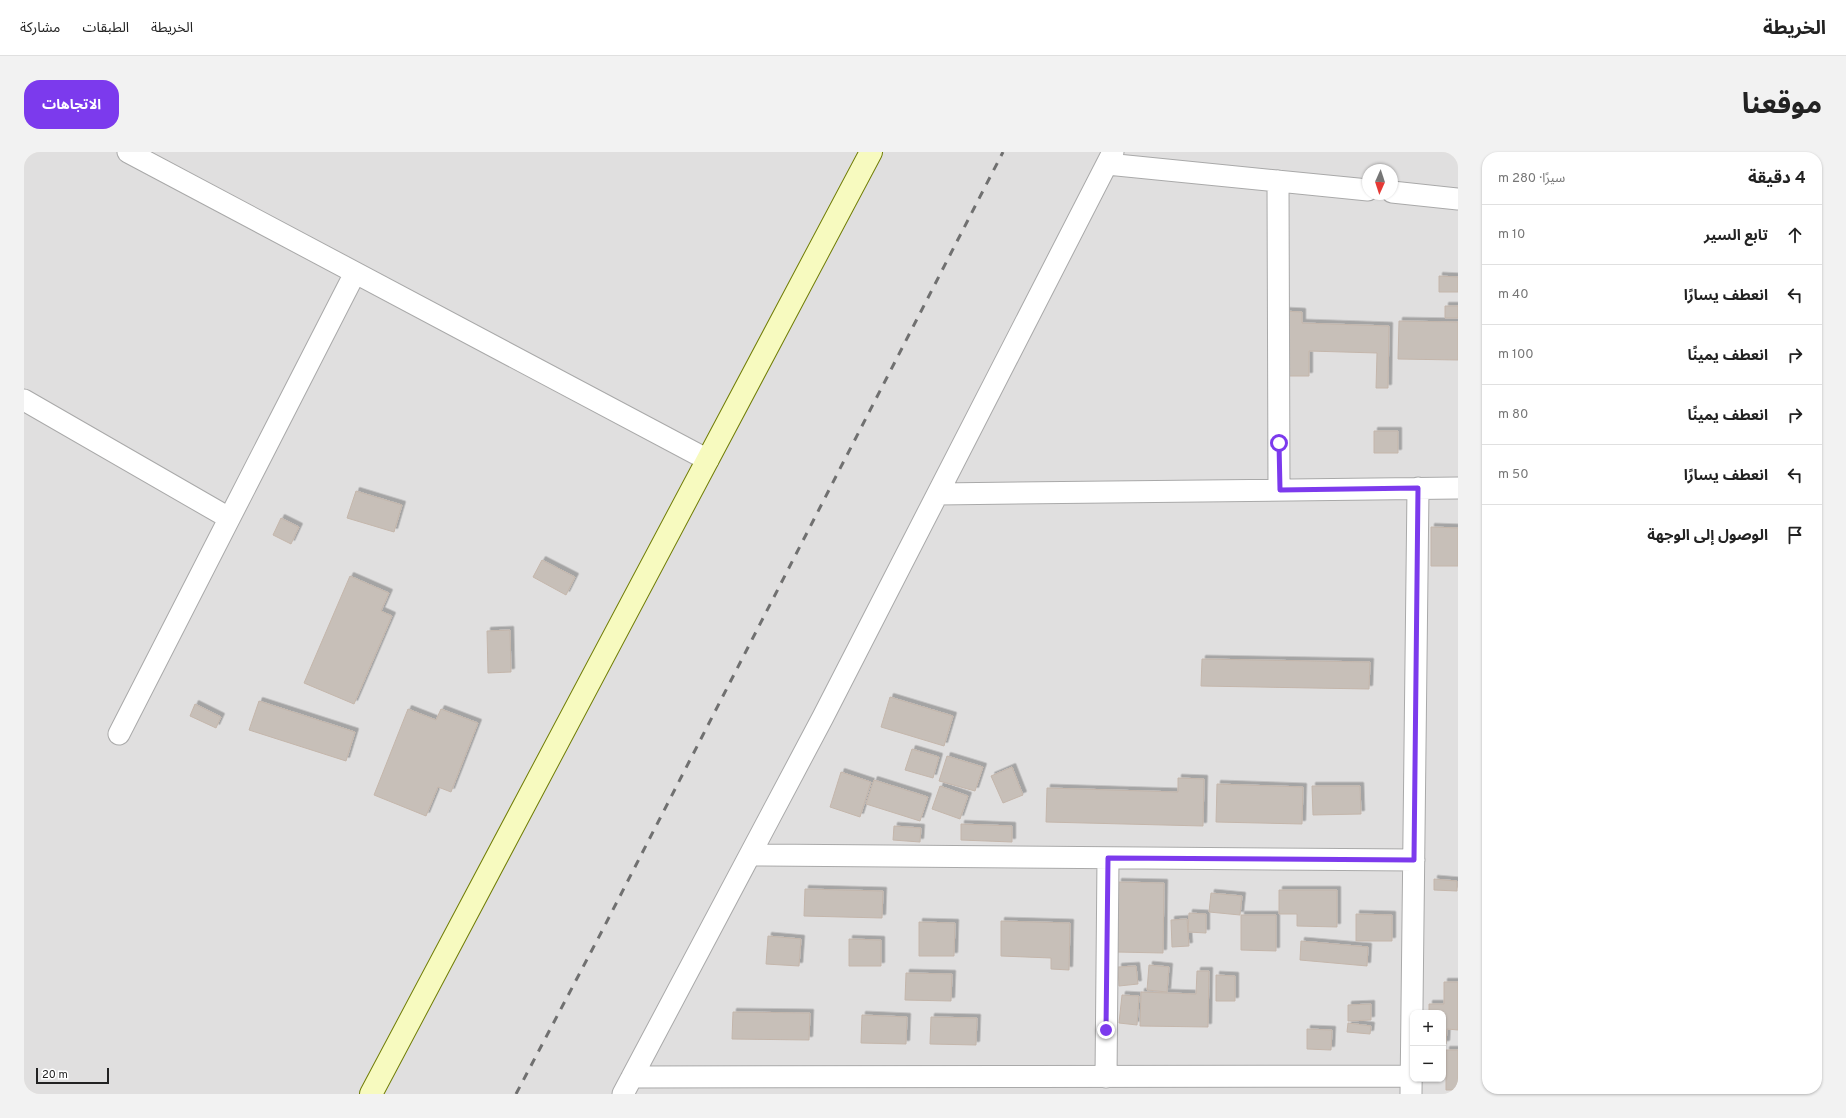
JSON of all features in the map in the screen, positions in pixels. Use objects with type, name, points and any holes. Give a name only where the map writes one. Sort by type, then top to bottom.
[{"type":"street","points":[[128,152],[708,460]]},
{"type":"street","points":[[371,1094],[871,152]]},
{"type":"street","points":[[1362,189],[1278,181],[1110,158],[938,494],[628,1086],[902,1086],[1106,1077],[1158,1085],[1411,1085],[1418,488]]},
{"type":"street","points":[[1278,181],[1280,490]]},
{"type":"street","points":[[1398,193],[1458,199]]},
{"type":"street","points":[[119,734],[355,273]]},
{"type":"street","points":[[24,400],[229,518]]},
{"type":"street","points":[[938,494],[1458,488]]},
{"type":"street","points":[[750,855],[1414,860]]},
{"type":"street","points":[[1106,1077],[1108,858]]},
{"type":"shaded area","points":[[24,152],[1458,152],[1458,1094],[24,1094]]},
{"type":"building","points":[[1439,276],[1458,277],[1458,292],[1439,292]]},
{"type":"building","points":[[1445,306],[1458,306],[1458,318],[1445,318]]},
{"type":"building","points":[[1283,311],[1302,312],[1302,323],[1389,326],[1388,388],[1376,388],[1377,353],[1309,351],[1309,376],[1285,376]]},
{"type":"building","points":[[1399,321],[1458,322],[1458,360],[1398,359]]},
{"type":"building","points":[[1374,431],[1398,431],[1398,453],[1374,453]]},
{"type":"building","points":[[356,491],[402,505],[394,532],[347,518]]},
{"type":"building","points":[[281,518],[299,527],[291,544],[273,535]]},
{"type":"building","points":[[1431,527],[1458,528],[1458,566],[1431,566]]},
{"type":"building","points":[[542,560],[575,577],[566,595],[533,577]]},
{"type":"building","points":[[350,576],[389,593],[381,611],[392,616],[354,704],[304,683]]},
{"type":"building","points":[[510,630],[511,672],[488,673],[487,631]]},
{"type":"building","points":[[1202,659],[1370,662],[1369,689],[1201,686]]},
{"type":"building","points":[[890,697],[953,716],[944,746],[881,727]]},
{"type":"building","points":[[259,701],[355,732],[346,761],[249,730]]},
{"type":"building","points":[[195,704],[221,717],[216,728],[190,716]]},
{"type":"building","points":[[408,709],[436,720],[441,709],[478,723],[451,792],[438,787],[426,816],[374,795]]},
{"type":"building","points":[[912,749],[939,757],[933,778],[905,770]]},
{"type":"building","points":[[947,756],[983,767],[975,791],[939,781]]},
{"type":"building","points":[[1012,767],[1023,795],[1003,803],[991,776]]},
{"type":"building","points":[[841,772],[871,782],[860,817],[830,807]]},
{"type":"building","points":[[1178,778],[1204,779],[1203,826],[1046,822],[1047,788],[1178,792]]},
{"type":"building","points":[[874,780],[928,797],[920,821],[866,804]]},
{"type":"building","points":[[1217,784],[1303,787],[1302,824],[1216,822]]},
{"type":"building","points":[[940,786],[968,796],[960,819],[932,809]]},
{"type":"building","points":[[1312,786],[1360,786],[1361,814],[1313,815]]},
{"type":"building","points":[[961,824],[1012,826],[1012,842],[961,840]]},
{"type":"building","points":[[894,826],[921,828],[920,842],[893,840]]},
{"type":"building","points":[[1434,879],[1457,881],[1457,891],[1434,890]]},
{"type":"building","points":[[1118,882],[1164,883],[1163,953],[1116,952]]},
{"type":"building","points":[[805,889],[883,891],[882,918],[804,916]]},
{"type":"building","points":[[1279,890],[1337,890],[1337,927],[1297,926],[1297,914],[1279,914]]},
{"type":"building","points":[[1211,893],[1242,896],[1240,915],[1209,912]]},
{"type":"building","points":[[1189,913],[1206,914],[1206,933],[1188,932]]},
{"type":"building","points":[[1356,914],[1392,915],[1392,941],[1356,941]]},
{"type":"building","points":[[1241,915],[1276,915],[1276,951],[1241,950]]},
{"type":"building","points":[[1187,919],[1189,946],[1172,947],[1171,920]]},
{"type":"building","points":[[1001,921],[1070,923],[1069,970],[1051,969],[1051,958],[1001,956]]},
{"type":"building","points":[[919,922],[955,923],[954,956],[919,956]]},
{"type":"building","points":[[768,936],[801,939],[799,966],[766,964]]},
{"type":"building","points":[[849,939],[881,940],[881,966],[849,966]]},
{"type":"building","points":[[1301,941],[1368,947],[1367,966],[1300,960]]},
{"type":"building","points":[[1149,965],[1169,967],[1167,992],[1147,990]]},
{"type":"building","points":[[1136,966],[1138,984],[1119,986],[1118,967]]},
{"type":"building","points":[[1197,971],[1209,971],[1208,1027],[1140,1026],[1141,992],[1196,994]]},
{"type":"building","points":[[906,973],[952,974],[951,1001],[905,1000]]},
{"type":"building","points":[[1216,975],[1235,976],[1235,1001],[1216,1001]]},
{"type":"building","points":[[1444,982],[1458,982],[1458,1030],[1447,1029],[1446,1044],[1446,1010],[1429,1010],[1429,1004],[1444,1004]]},
{"type":"building","points":[[1122,995],[1139,996],[1137,1025],[1119,1023]]},
{"type":"building","points":[[1371,1004],[1371,1020],[1348,1021],[1348,1005]]},
{"type":"building","points":[[733,1012],[810,1013],[809,1040],[732,1039]]},
{"type":"building","points":[[862,1015],[907,1017],[906,1044],[861,1043]]},
{"type":"building","points":[[931,1017],[977,1018],[976,1045],[930,1044]]},
{"type":"building","points":[[1348,1023],[1371,1026],[1370,1034],[1347,1032]]},
{"type":"building","points":[[1307,1029],[1332,1030],[1331,1050],[1307,1049]]},
{"type":"building","points":[[1446,1050],[1458,1050],[1458,1090],[1446,1090]]},
{"type":"railway","points":[[516,1094],[602,931],[1003,152]]},
{"type":"route","points":[[1106,1030],[1108,858],[1414,860],[1418,488],[1280,490],[1279,443]]}]
